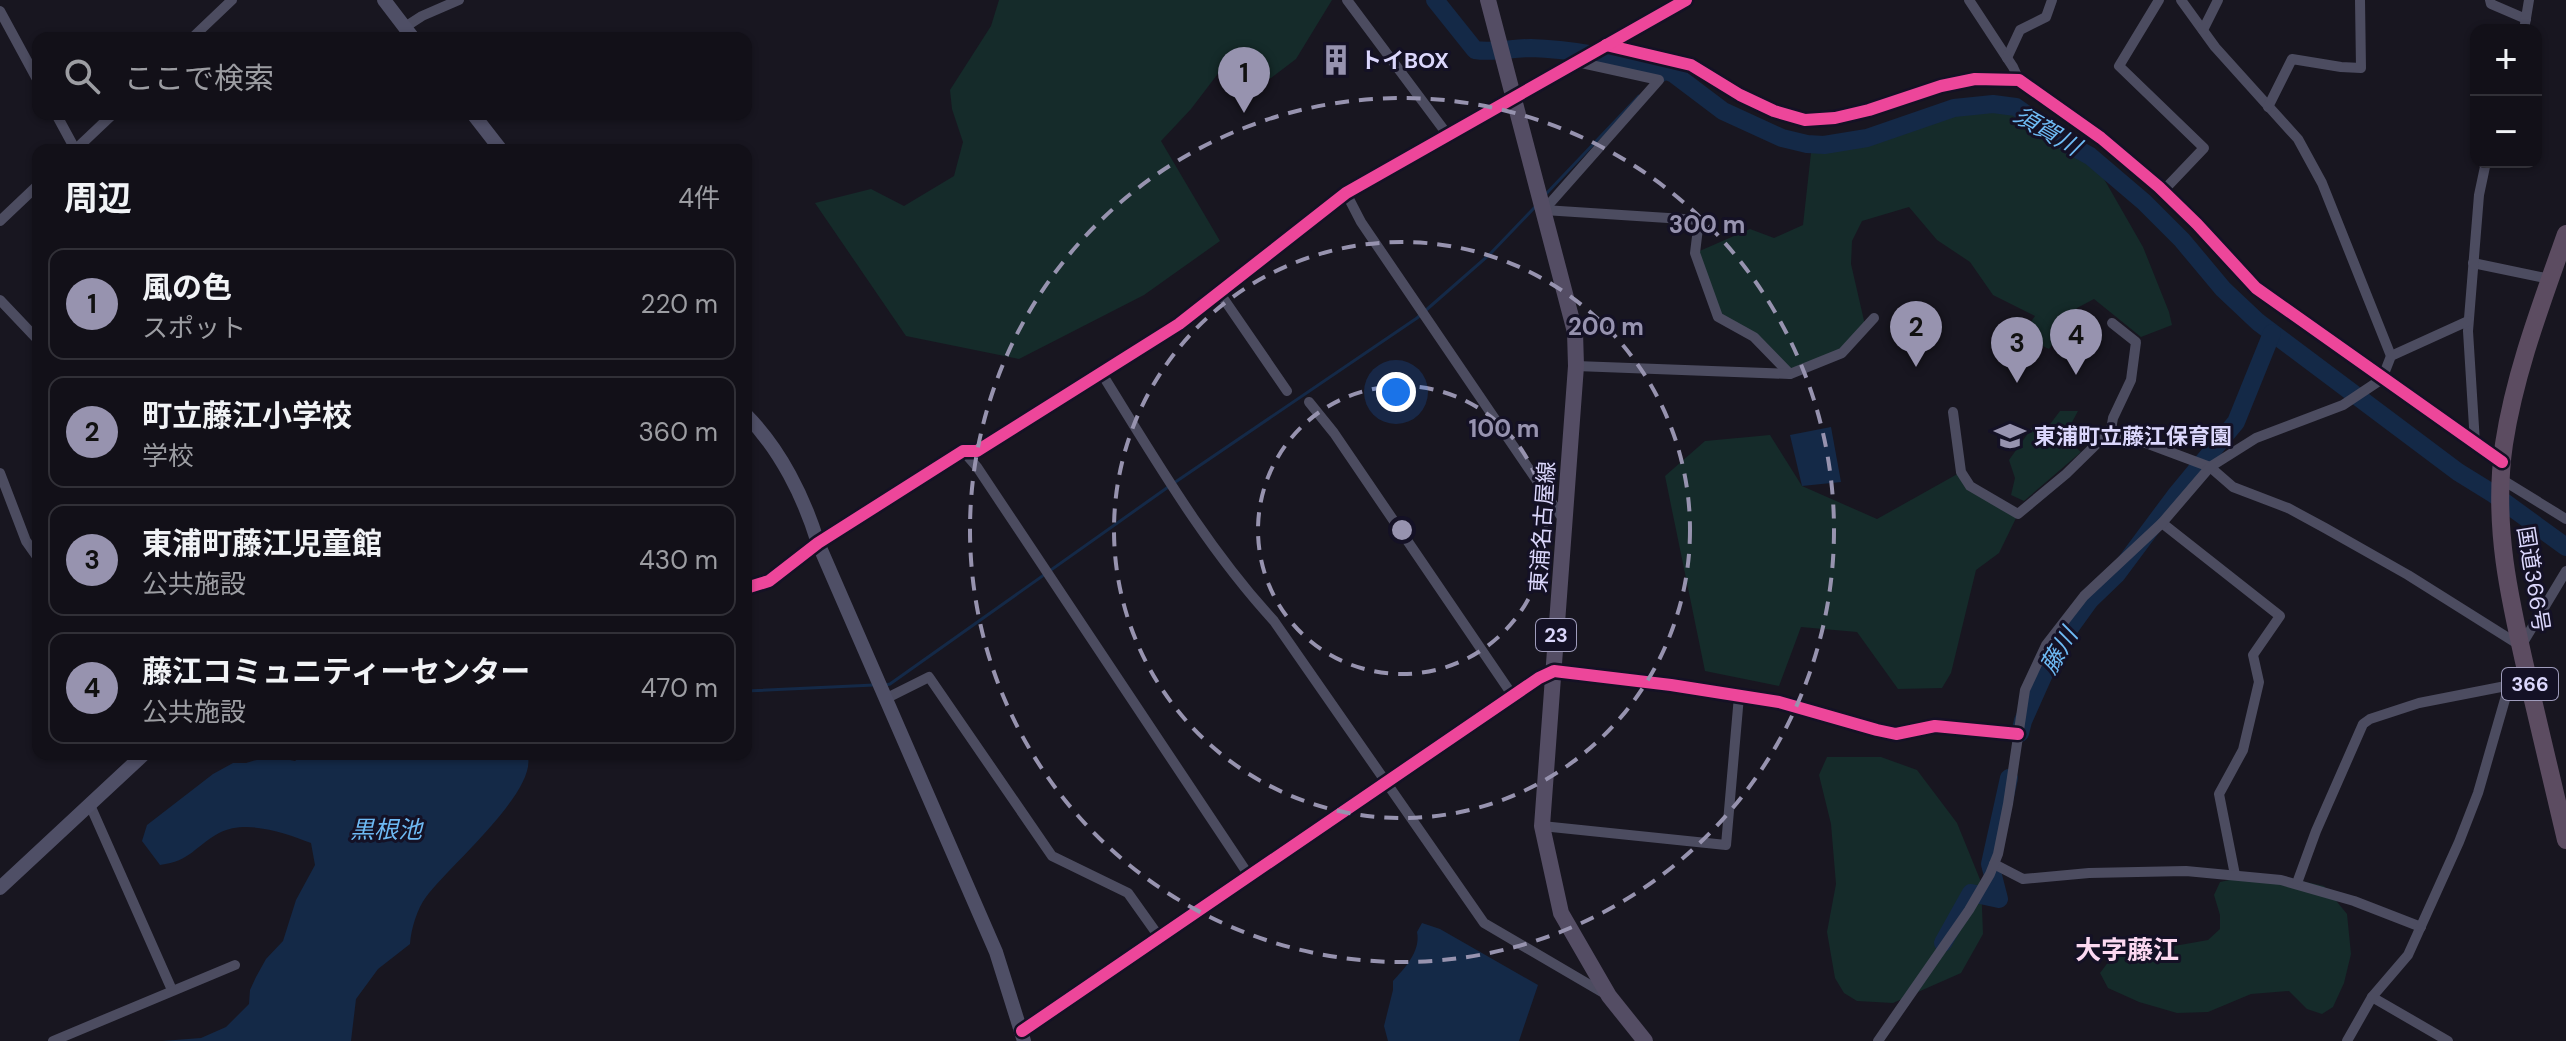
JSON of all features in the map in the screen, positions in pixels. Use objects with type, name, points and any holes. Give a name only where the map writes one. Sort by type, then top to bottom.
[{"type":"highway","name":"国道366号","points":[[2566,234],[2513,397],[2501,471],[2499,528],[2502,559],[2566,840]]},
{"type":"main road","name":"東浦名古屋線","points":[[1488,0],[1575,332],[1576,366],[1542,826],[1561,913],[1609,996],[1645,1041]]},
{"type":"street","points":[[198,32],[232,0]]},
{"type":"street","points":[[384,0],[408,32]]},
{"type":"street","points":[[410,32],[422,16],[459,0]]},
{"type":"street","points":[[1347,0],[1447,134]]},
{"type":"street","points":[[752,586],[769,581],[818,543],[963,451],[977,451],[1179,324],[1346,193],[1686,0]]},
{"type":"street","points":[[2007,58],[2020,30],[2046,17],[2052,0]]},
{"type":"street","points":[[2159,0],[2119,66],[2204,148],[2163,191]]},
{"type":"street","points":[[2181,0],[2203,30],[2298,139],[2322,183],[2391,356]]},
{"type":"street","points":[[2203,30],[2218,0]]},
{"type":"street","points":[[2268,107],[2292,59],[2361,68],[2360,0]]},
{"type":"street","points":[[2490,0],[2491,4],[2525,24],[2529,0]]},
{"type":"street","points":[[1973,3],[2019,80],[2101,138],[2163,191],[2256,288],[2380,381],[2475,443],[2501,471],[2566,519]]},
{"type":"street","points":[[0,11],[32,70]]},
{"type":"street","points":[[1606,45],[1691,65],[1740,95],[1774,111],[1805,120],[1835,118],[1869,110],[1941,86],[1975,79],[2019,80]]},
{"type":"street","points":[[1542,203],[1659,80],[1575,62]]},
{"type":"street","points":[[59,120],[72,144]]},
{"type":"street","points":[[81,144],[107,120]]},
{"type":"street","points":[[478,120],[496,144]]},
{"type":"street","points":[[2475,443],[2468,321],[2479,195],[2485,168]]},
{"type":"street","points":[[0,221],[32,191]]},
{"type":"street","points":[[1346,193],[1361,222],[1564,520]]},
{"type":"street","points":[[1542,203],[1699,220],[1695,253],[1718,317],[1754,337],[1790,374]]},
{"type":"street","points":[[2473,263],[2550,279]]},
{"type":"street","points":[[1219,292],[1287,391]]},
{"type":"street","points":[[0,300],[32,334]]},
{"type":"street","points":[[1576,366],[1790,374],[1842,353],[1874,318]]},
{"type":"street","points":[[1878,1041],[1969,910],[1994,864],[2005,816],[2025,690],[2046,645],[2084,596],[2162,523],[2210,467],[2256,438],[2343,405],[2380,381],[2391,356],[2468,321]]},
{"type":"street","points":[[1953,412],[1961,472],[1970,486],[2018,514],[2066,474],[2111,430],[2113,418],[2131,380],[2136,342],[2112,323]]},
{"type":"street","points":[[1102,374],[1168,480],[1243,587],[1274,621],[1484,923],[1609,996]]},
{"type":"street","points":[[1309,402],[1334,433],[1513,696]]},
{"type":"street","points":[[752,423],[781,460],[797,490],[996,952],[1023,1036],[1160,938],[1554,671],[1792,705],[1896,734],[1935,726],[2018,734]]},
{"type":"street","points":[[2111,430],[2210,467],[2233,487],[2288,508],[2325,528],[2408,575],[2523,656]]},
{"type":"street","points":[[963,451],[977,467],[1250,877]]},
{"type":"street","points":[[0,473],[32,550]]},
{"type":"street","points":[[2162,523],[2280,616],[2253,655],[2259,682],[2243,750],[2219,794],[2235,875]]},
{"type":"street","points":[[2347,1041],[2372,997],[2408,955],[2478,793],[2504,701],[2566,571]]},
{"type":"street","points":[[881,690],[929,677],[1052,856],[1128,893],[1160,938]]},
{"type":"street","points":[[2297,883],[2363,724],[2419,703],[2511,685]]},
{"type":"street","points":[[1542,826],[1726,845],[1739,696]]},
{"type":"street","points":[[0,888],[138,760]]},
{"type":"street","points":[[90,805],[172,990]]},
{"type":"street","points":[[1994,864],[2023,879],[2186,871],[2297,883],[2421,927]]},
{"type":"street","points":[[53,1041],[235,965]]},
{"type":"street","points":[[2372,997],[2448,1041]]},
{"type":"green space","points":[[999,0],[1332,0],[1296,59],[1271,78],[1223,67],[1191,109],[1161,141],[1220,241],[1144,295],[1019,359],[906,336],[815,203],[871,189],[904,206],[954,176],[963,142],[952,109],[950,90],[991,26]]},
{"type":"green space","points":[[2017,108],[2092,158],[2143,247],[2172,325],[2141,337],[2094,299],[2077,308],[2049,349],[2021,336],[2035,316],[1993,295],[1970,262],[1937,240],[1909,207],[1862,221],[1852,241],[1851,264],[1865,325],[1842,353],[1790,374],[1754,337],[1718,317],[1695,253],[1750,229],[1774,238],[1803,225],[1812,144],[1852,141],[1952,109]]},
{"type":"green space","points":[[2060,411],[2078,411],[2064,437],[2081,452],[2024,501],[2011,495],[2015,478],[2009,460],[2034,425],[2045,431]]},
{"type":"green space","points":[[1770,435],[1802,486],[1877,519],[1961,472],[1970,486],[2018,514],[1999,553],[1976,570],[1951,673],[1942,688],[1898,689],[1857,632],[1801,627],[1779,686],[1705,671],[1665,476],[1705,441]]},
{"type":"green space","points":[[1827,757],[1881,757],[1917,770],[1957,823],[1981,882],[1983,934],[1961,973],[1893,1003],[1857,1001],[1844,993],[1835,978],[1827,932],[1836,884],[1831,824],[1819,775]]},
{"type":"green space","points":[[2252,875],[2288,878],[2324,886],[2347,914],[2351,954],[2344,983],[2333,1007],[2322,1014],[2307,1009],[2289,991],[2251,994],[2208,1012],[2177,1013],[2139,1002],[2108,988],[2100,973],[2109,961],[2118,956],[2208,940],[2220,929],[2220,915],[2214,895],[2220,882]]},
{"type":"water","points":[[1831,427],[1841,482],[1802,486],[1790,435]]},
{"type":"water","name":"黒根池","points":[[527,760],[528,769],[507,807],[426,897],[415,919],[410,944],[378,969],[356,999],[351,1041],[162,1041],[201,1038],[226,1027],[249,1004],[250,990],[256,977],[266,959],[283,941],[296,900],[315,865],[311,843],[266,829],[242,827],[219,833],[186,857],[160,865],[142,841],[147,825],[213,774],[233,763]]},
{"type":"water","points":[[1422,923],[1440,929],[1538,985],[1519,1041],[1388,1041],[1384,1026],[1393,981],[1407,965],[1417,946],[1417,932]]},
{"type":"waterway","name":"須賀川","points":[[1435,0],[1475,50],[1563,50],[1660,68],[1674,74],[1723,111],[1782,138],[1807,144],[1824,145],[1867,138],[1954,108],[1993,104],[2016,107],[2090,156],[2144,202],[2182,240],[2223,289],[2258,322],[2458,472],[2566,547]]},
{"type":"waterway","points":[[1662,81],[1674,74]]},
{"type":"waterway","points":[[1545,195],[1639,96]]},
{"type":"waterway","points":[[886,685],[1171,485],[1417,318],[1490,254],[1535,207]]},
{"type":"waterway","name":"藤川","points":[[2020,733],[2056,647],[2090,600],[2117,574],[2175,496],[2236,422],[2272,333]]},
{"type":"waterway","points":[[752,691],[874,685]]},
{"type":"waterway","name":"藤川","points":[[1943,943],[1971,893],[1999,899],[1990,864],[2009,778]]},
{"type":"cycle path","points":[[752,586],[769,581],[818,543],[963,451],[977,451],[1179,324],[1346,193],[1686,0]]},
{"type":"cycle path","points":[[1606,45],[1691,65],[1740,95],[1774,111],[1805,120],[1835,118],[1869,110],[1941,86],[1975,79],[2019,80],[2101,138],[2159,187],[2256,288],[2502,462]]},
{"type":"cycle path","points":[[1022,1031],[1539,678],[1554,671],[1779,702],[1896,734],[1935,726],[2018,734]]},
{"type":"place","name":"トイBOX","points":[[1336,60]]},
{"type":"place","name":"風の色","points":[[1244,113]]},
{"type":"place","name":"町立藤江小学校","points":[[1916,367]]},
{"type":"place","name":"藤江コミュニティーセンター","points":[[2076,375]]},
{"type":"place","name":"東浦町藤江児童館","points":[[2017,383]]},
{"type":"place","name":"東浦町立藤江保育園","points":[[2010,436]]},
{"type":"district","name":"大字藤江","points":[[2127,950]]}]
